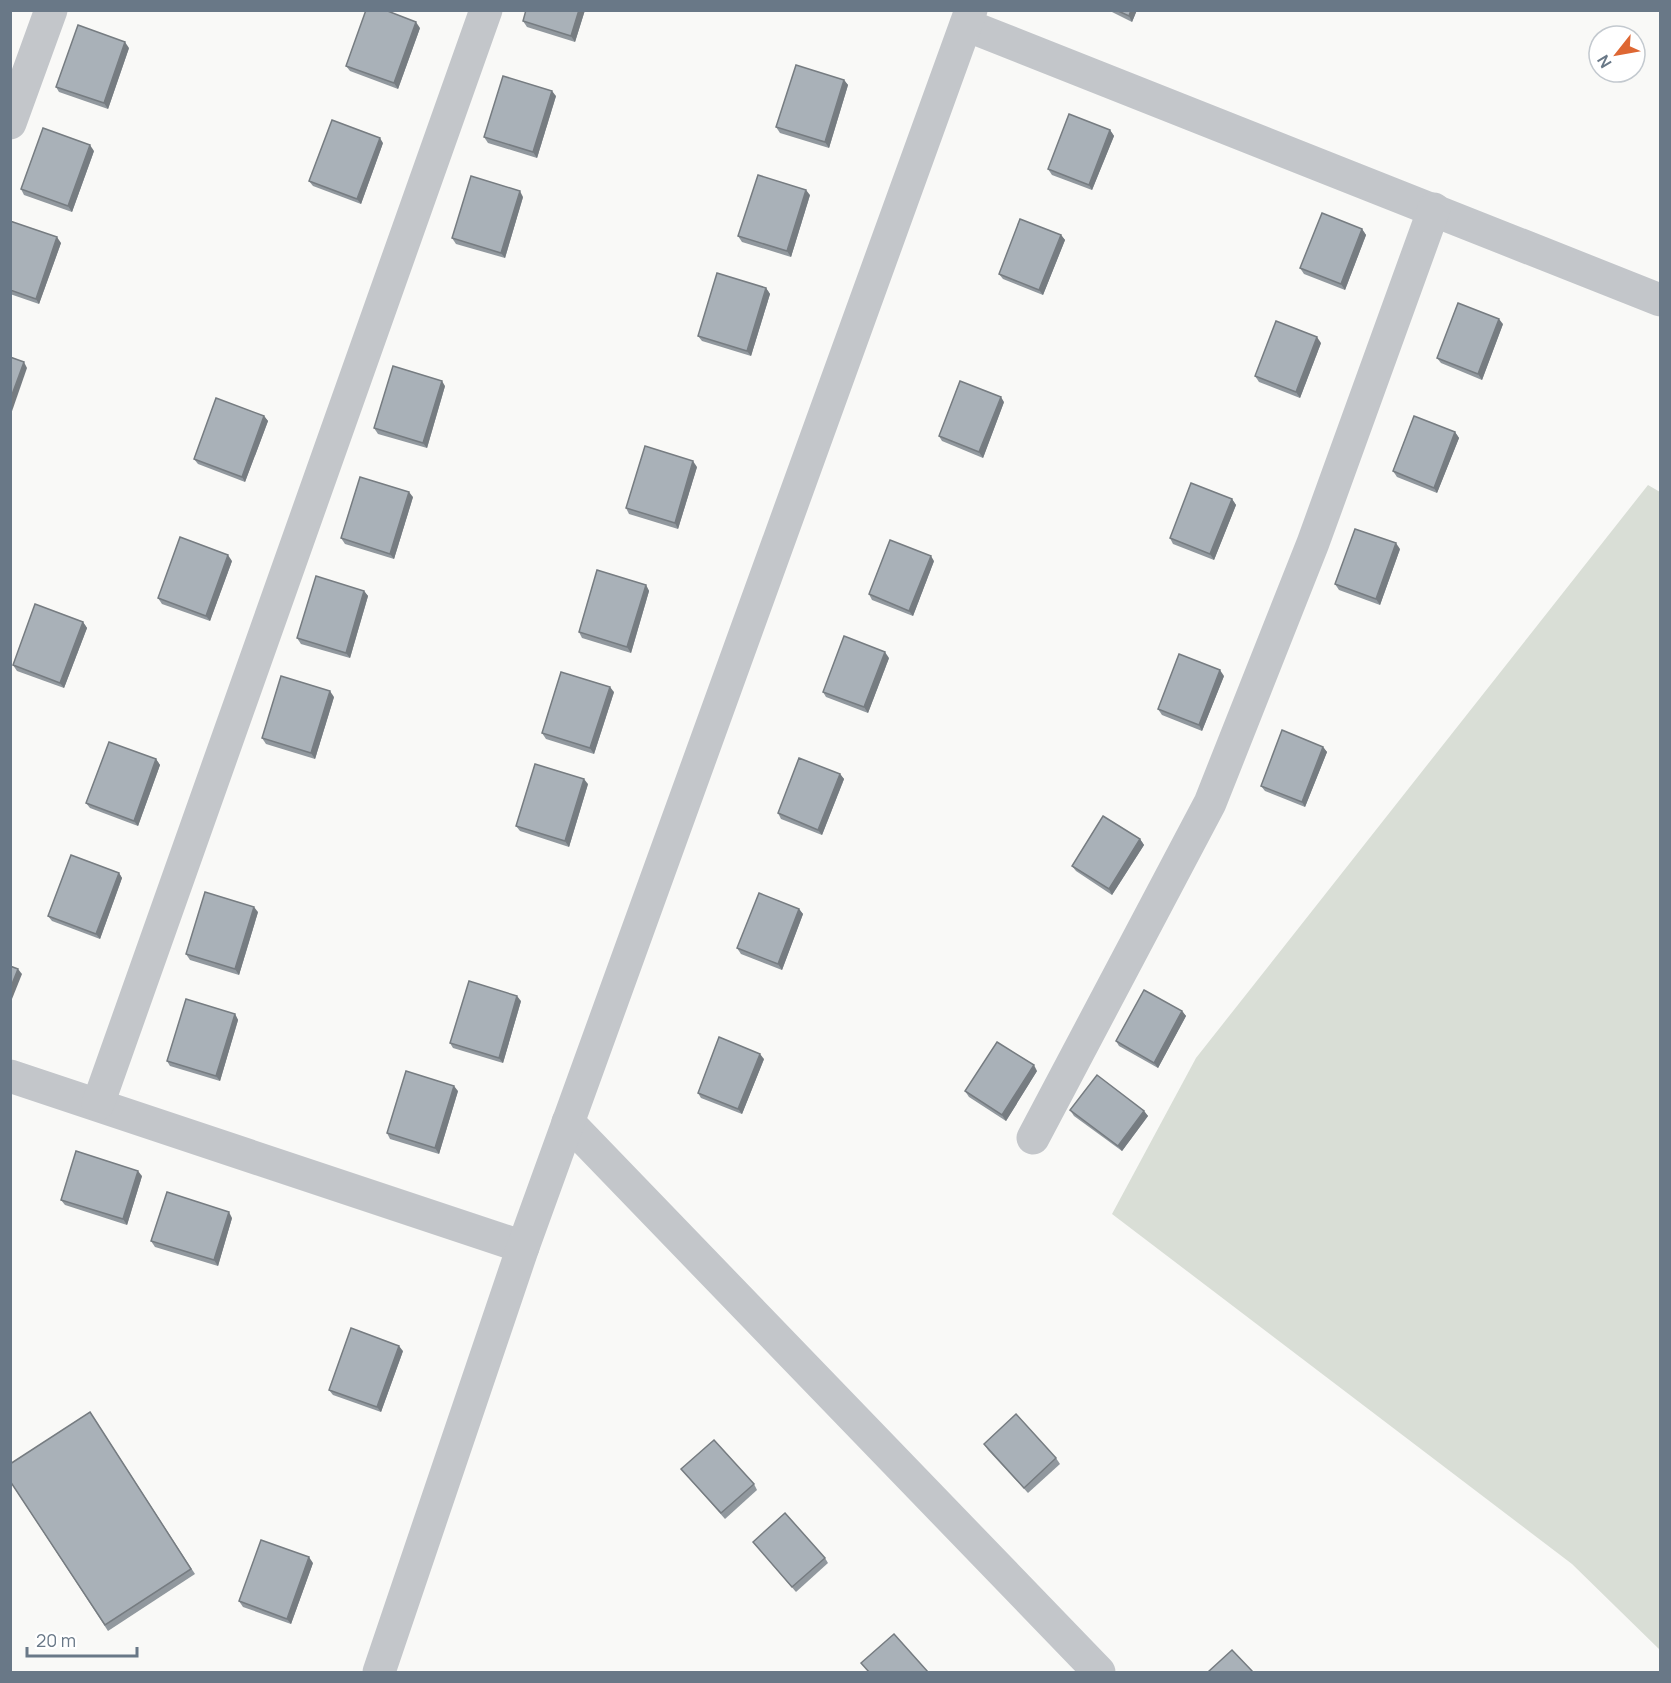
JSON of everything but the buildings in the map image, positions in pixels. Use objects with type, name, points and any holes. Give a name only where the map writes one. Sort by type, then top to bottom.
[{"type":"street","points":[[10,123],[51,10]]},
{"type":"street","points":[[98,1104],[486,10]]},
{"type":"street","points":[[379,1672],[523,1247],[969,18],[1660,300]]},
{"type":"street","points":[[1033,1138],[1210,803],[1312,543],[1434,209]]},
{"type":"street","points":[[10,1076],[523,1247]]},
{"type":"street","points":[[568,1122],[1100,1672]]},
{"type":"shaded area","points":[[1648,485],[1660,492],[1660,1650],[1572,1564],[1112,1214],[1196,1058]]}]
